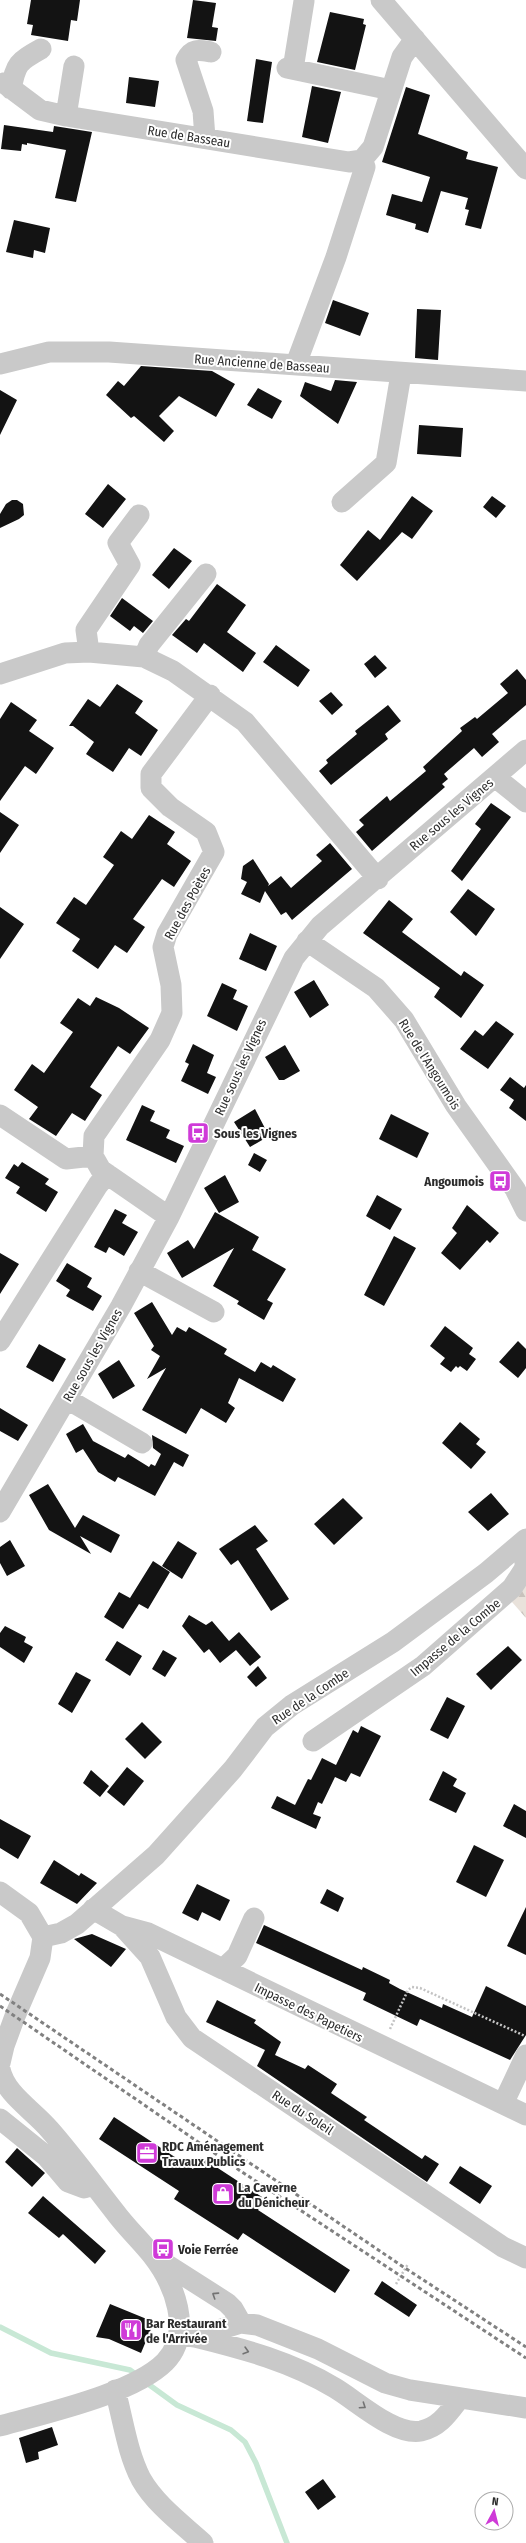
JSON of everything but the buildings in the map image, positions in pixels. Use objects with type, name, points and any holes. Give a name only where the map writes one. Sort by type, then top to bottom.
[{"type":"street","points":[[381,0],[526,169]]},
{"type":"street","points":[[304,1],[290,68],[391,90]]},
{"type":"street","points":[[296,364],[344,234],[365,167],[362,160],[373,147],[402,57],[415,39]]},
{"type":"street","name":"Rue de Basseau","points":[[41,48],[20,61],[15,68],[7,86],[40,110],[66,116],[348,162],[362,160]]},
{"type":"street","points":[[206,138],[203,112],[186,60],[190,53],[197,50],[211,52]]},
{"type":"street","points":[[66,116],[74,66]]},
{"type":"street","name":"Rue Ancienne de Basseau","points":[[0,364],[49,352],[94,352],[296,364],[400,374],[526,380]]},
{"type":"street","points":[[342,502],[386,463],[400,374]]},
{"type":"street","points":[[88,652],[86,630],[130,565],[118,542],[139,514]]},
{"type":"street","points":[[144,657],[149,645],[206,574]]},
{"type":"street","points":[[0,674],[66,653],[88,652],[144,657],[173,671],[210,695],[245,722],[378,879]]},
{"type":"street","name":"Rue des Poètes","points":[[93,1156],[94,1136],[160,1040],[172,1013],[171,985],[164,947],[167,934],[214,852],[206,832],[170,807],[151,788],[151,774],[210,695]]},
{"type":"street","name":"Rue sous les Vignes","points":[[0,1512],[67,1398],[169,1217],[189,1179],[270,1005],[294,958],[320,926],[378,879],[416,842],[526,750]]},
{"type":"street","points":[[495,777],[526,802]]},
{"type":"street","name":"Rue de l'Angoumois","points":[[307,941],[376,988],[404,1020],[456,1106],[515,1189],[526,1211]]},
{"type":"street","points":[[0,1115],[66,1159],[93,1156],[101,1170],[169,1217]]},
{"type":"street","points":[[0,1341],[98,1185],[107,1174]]},
{"type":"street","points":[[139,1271],[214,1312]]},
{"type":"street","points":[[67,1398],[142,1443]]},
{"type":"street","name":"Impasse de la Combe","points":[[313,1741],[423,1666],[512,1588],[525,1568],[526,1539]]},
{"type":"street","name":"Rue de la Combe","points":[[43,1937],[61,1933],[72,1927],[156,1856],[233,1769],[265,1727],[292,1705],[394,1642],[486,1572],[526,1539]]},
{"type":"street","points":[[0,1892],[29,1913],[43,1937],[40,1958],[8,2034],[0,2063]]},
{"type":"street","name":"Impasse des Papetiers","points":[[93,1909],[122,1926],[148,1933],[382,2047],[526,2115]]},
{"type":"street","points":[[223,1969],[237,1956],[254,1918]]},
{"type":"street","name":"Rue du Soleil","points":[[122,1926],[150,1957],[176,2017],[192,2038],[503,2247],[526,2258]]},
{"type":"street","points":[[503,2104],[526,2055]]},
{"type":"street","points":[[0,2069],[5,2083],[49,2128],[134,2237],[152,2255],[227,2303],[233,2309],[240,2323]]},
{"type":"street","points":[[0,2119],[46,2156],[68,2182],[84,2188],[94,2185]]},
{"type":"street","points":[[152,2255],[171,2287],[180,2318],[188,2336]]},
{"type":"street","points":[[0,2426],[124,2387],[155,2370],[166,2361],[188,2336],[240,2323],[257,2325],[280,2332],[318,2349],[385,2383],[410,2390],[526,2408]]},
{"type":"street","points":[[188,2336],[293,2365],[335,2388],[392,2426],[420,2431],[442,2422],[460,2398]]},
{"type":"street","points":[[124,2387],[132,2457],[142,2479],[156,2499],[203,2543]]},
{"type":"path","points":[[382,2047],[408,1990],[412,1987],[420,1988],[526,2036]]},
{"type":"path","points":[[396,2284],[408,2264]]},
{"type":"green space","points":[[526,1580],[526,1618],[512,1602]]},
{"type":"waterway","points":[[0,2327],[51,2353],[130,2370],[138,2376]]},
{"type":"waterway","points":[[144,2381],[177,2405],[231,2430],[245,2442],[256,2463],[287,2543]]},
{"type":"railway","points":[[0,1994],[405,2268],[526,2347]]},
{"type":"railway","points":[[0,2006],[239,2170],[526,2358]]},
{"type":"place","name":"Sous les Vignes","points":[[198,1133]]},
{"type":"place","name":"Angoumois","points":[[500,1181]]},
{"type":"place","name":"RDC Aménagement Travaux Publics","points":[[147,2153]]},
{"type":"place","name":"La Caverne du Dénicheur","points":[[223,2194]]},
{"type":"place","name":"Voie Ferrée","points":[[163,2249]]},
{"type":"place","name":"Bar Restaurant de l'Arrivée","points":[[131,2330]]}]
